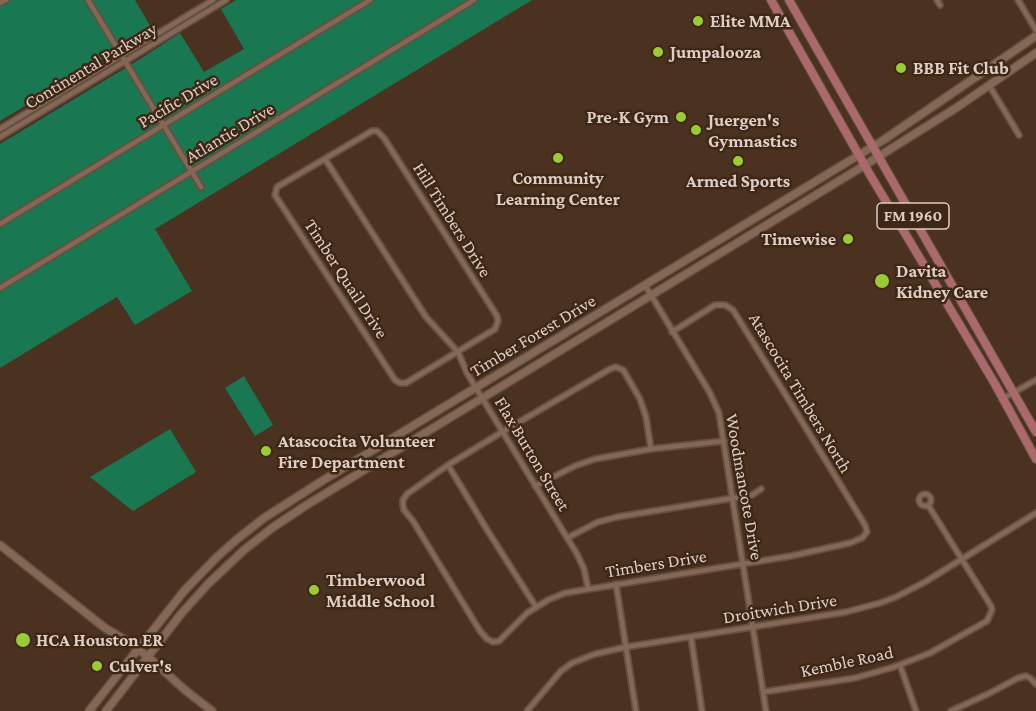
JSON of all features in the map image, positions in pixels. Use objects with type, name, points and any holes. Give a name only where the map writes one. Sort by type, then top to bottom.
[{"type":"main road","name":"FM 1960","points":[[771,0],[1036,459]]},
{"type":"main road","name":"FM 1960","points":[[789,0],[1036,432]]},
{"type":"main road","name":"Timber Forest Drive","points":[[89,711],[164,615],[201,573],[236,540],[264,518],[313,486],[873,147],[1036,36]]},
{"type":"main road","name":"Timber Forest Drive","points":[[106,711],[181,614],[244,549],[298,511],[879,157],[956,108],[1036,52]]},
{"type":"main road","points":[[949,96],[956,108]]},
{"type":"main road","points":[[779,203],[786,214]]},
{"type":"main road","points":[[735,230],[742,241]]},
{"type":"main road","points":[[556,339],[563,350]]},
{"type":"main road","points":[[0,545],[105,628],[138,649],[212,711]]},
{"type":"street","points":[[0,3],[6,0]]},
{"type":"street","points":[[88,0],[201,187]]},
{"type":"street","name":"Continental Parkway","points":[[0,129],[213,0]]},
{"type":"street","name":"Continental Parkway","points":[[0,137],[226,0]]},
{"type":"street","name":"Pacific Drive","points":[[0,224],[370,0]]},
{"type":"street","name":"Atlantic Drive","points":[[0,288],[474,0]]},
{"type":"street","points":[[1018,0],[1036,30]]},
{"type":"street","points":[[988,85],[1019,135]]},
{"type":"street","name":"Hill Timbers Drive","points":[[325,159],[372,131],[377,131],[384,138],[497,316],[495,329],[458,352]]},
{"type":"street","name":"Timber Quail Drive","points":[[325,159],[278,187],[275,195],[395,380],[406,383],[458,352]]},
{"type":"street","name":"Flax Burton Street","points":[[325,159],[426,317],[458,352],[482,399],[583,565],[588,588]]},
{"type":"street","name":"Woodmancote Drive","points":[[645,285],[716,403],[722,423],[766,711]]},
{"type":"street","name":"Atascocita Timbers North","points":[[672,332],[715,305],[725,305],[733,310],[865,525],[867,532],[862,538],[848,543]]},
{"type":"street","points":[[536,607],[448,465],[610,369],[616,368],[626,373],[644,408],[651,449]]},
{"type":"street","points":[[1002,399],[1036,380]]},
{"type":"street","points":[[535,486],[575,466],[595,459],[651,449],[724,441]]},
{"type":"street","name":"Timbers Drive","points":[[448,465],[407,494],[403,500],[404,510],[480,631],[493,642],[499,641],[522,617],[536,607],[566,592],[791,556],[848,543]]},
{"type":"street","points":[[567,538],[598,522],[617,517],[733,499],[752,495],[761,489]]},
{"type":"street","points":[[928,505],[961,559]]},
{"type":"street","name":"Droitwich Drive","points":[[527,711],[555,678],[572,663],[595,654],[846,612],[880,603],[911,589],[1036,513]]},
{"type":"street","name":"Kemble Road","points":[[763,692],[855,678],[900,665],[930,653],[987,621],[992,610],[961,559]]},
{"type":"street","points":[[616,584],[636,711]]},
{"type":"street","points":[[691,637],[702,711]]},
{"type":"street","points":[[900,665],[916,711]]},
{"type":"street","points":[[951,711],[1018,678],[1026,676],[1036,684]]},
{"type":"green space","points":[[0,0],[135,0],[152,29],[0,121]]},
{"type":"green space","points":[[236,0],[532,0],[155,229],[192,291],[135,325],[117,297],[0,368],[0,144],[180,33],[204,72],[244,49],[221,9]]},
{"type":"green space","points":[[244,376],[273,425],[255,436],[225,388]]},
{"type":"green space","points":[[170,429],[196,472],[133,511],[90,477]]},
{"type":"place","name":"Elite MMA","points":[[698,21]]},
{"type":"place","name":"Jumpalooza","points":[[658,52]]},
{"type":"place","name":"BBB Fit Club","points":[[901,68]]},
{"type":"place","name":"Pre-K Gym","points":[[681,117]]},
{"type":"place","name":"Juergen's Gymnastics","points":[[696,130]]},
{"type":"place","name":"Community Learning Center","points":[[558,158]]},
{"type":"place","name":"Armed Sports","points":[[738,161]]},
{"type":"place","name":"Timewise","points":[[848,239]]},
{"type":"place","name":"Davita Kidney Care","points":[[882,281]]},
{"type":"place","name":"Atascocita Volunteer Fire Department","points":[[266,451]]},
{"type":"place","name":"Timberwood Middle School","points":[[314,590]]},
{"type":"place","name":"HCA Houston ER","points":[[23,640]]},
{"type":"place","name":"Culver's","points":[[97,666]]}]
